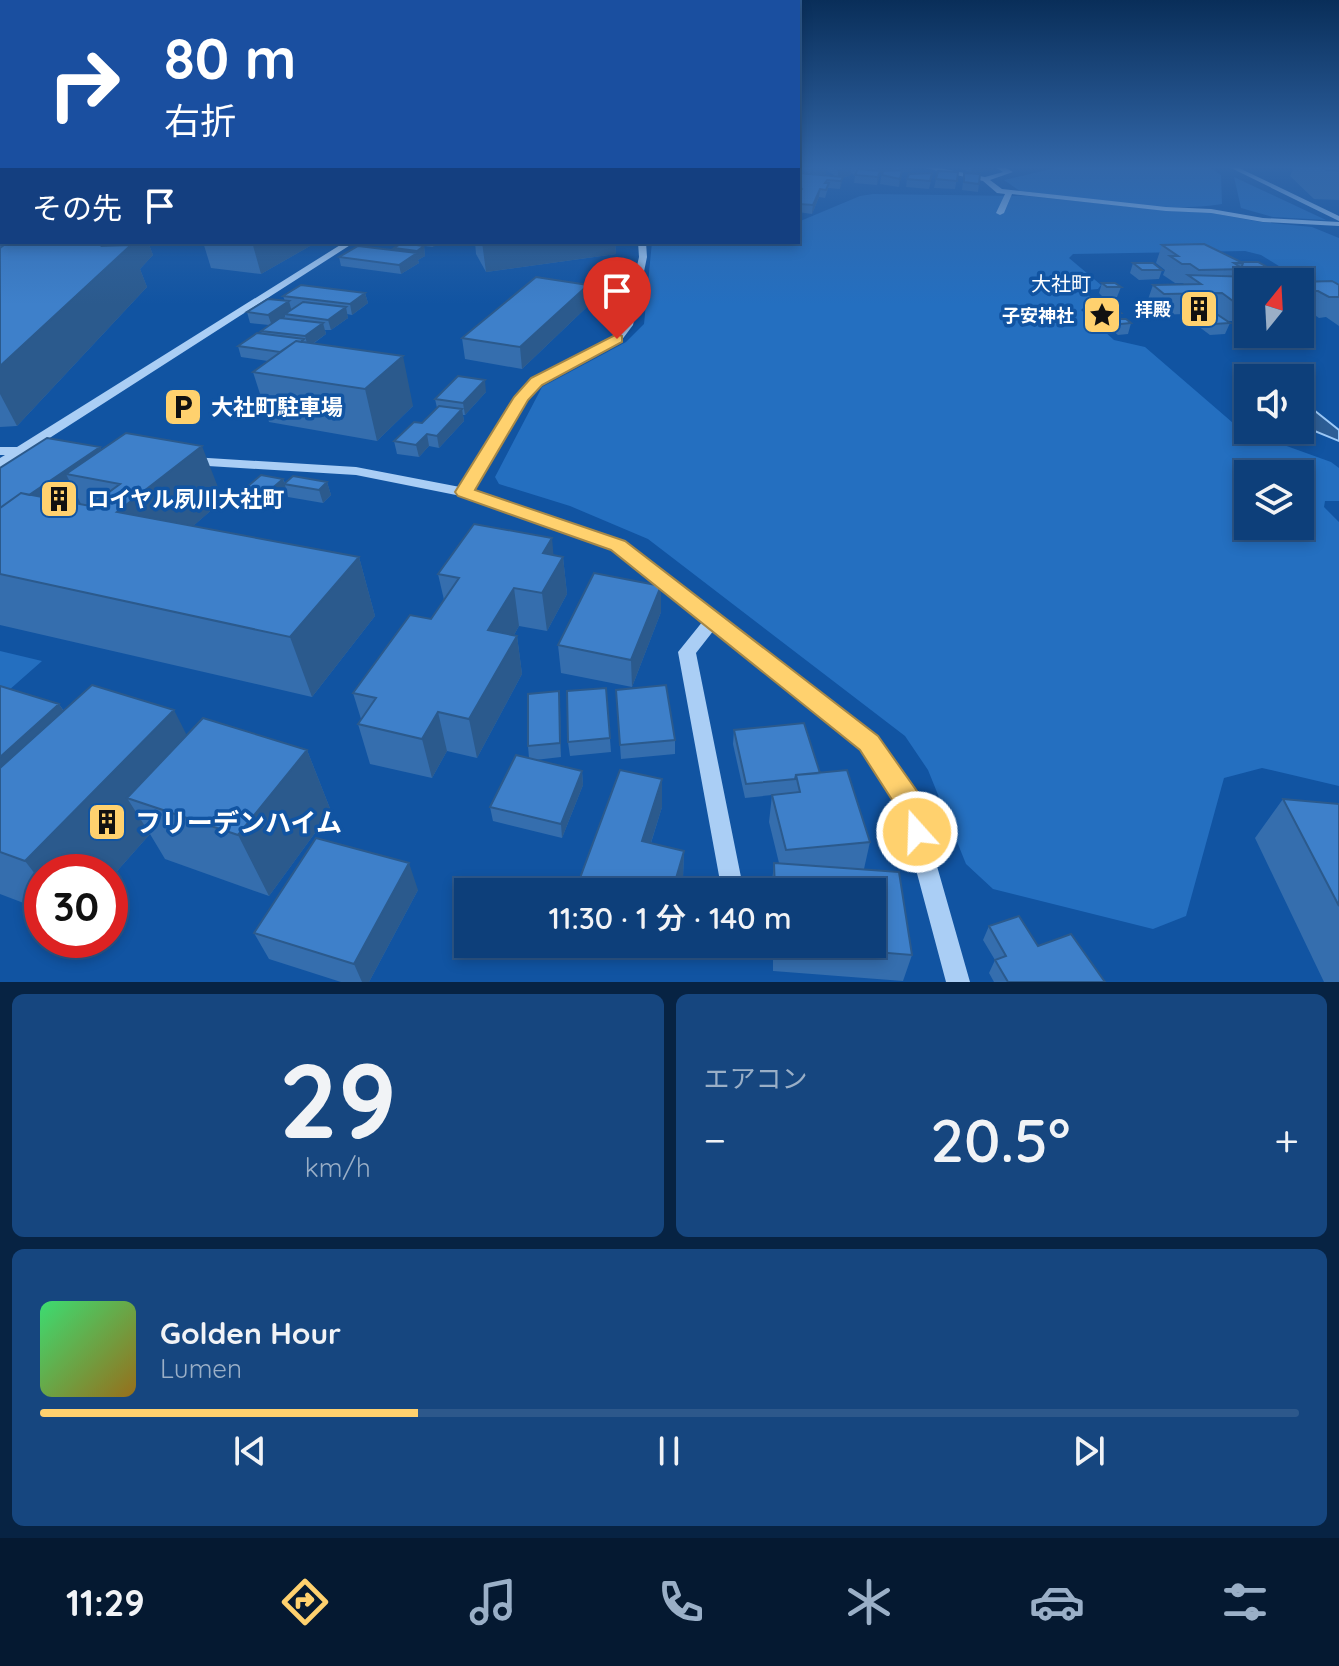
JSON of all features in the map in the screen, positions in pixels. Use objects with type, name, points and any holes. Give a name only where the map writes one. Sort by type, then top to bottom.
[{"type":"street","points":[[1222,213],[1263,220],[1339,222]]},
{"type":"street","points":[[1321,213],[1339,222]]},
{"type":"street","points":[[0,464],[348,244]]},
{"type":"street","points":[[464,492],[521,397],[536,382],[617,339],[629,323],[643,257],[642,244]]},
{"type":"street","points":[[0,451],[53,453]]},
{"type":"street","points":[[180,460],[356,471],[464,492],[618,545],[869,743],[909,803],[958,982]]},
{"type":"street","points":[[713,620],[687,652],[730,878]]},
{"type":"shaded area","points":[[820,213],[1208,213],[1312,227],[1339,238],[1339,303],[1314,288],[1314,268],[1282,268],[1261,255],[1245,251],[1073,254],[1069,258],[1101,285],[1086,293],[1096,302],[1095,306],[1081,310],[1114,340],[1145,347],[1234,424],[1234,444],[1281,444],[1331,462],[1339,468],[1339,501],[1325,501],[1324,507],[1339,522],[1339,786],[1262,768],[1224,778],[1186,916],[1153,929],[993,889],[966,864],[928,770],[905,736],[648,539],[570,506],[499,484],[495,477],[542,387],[626,342],[644,324],[652,244],[800,244],[800,221]]},
{"type":"shaded area","points":[[1258,213],[1311,213],[1326,220],[1273,217]]},
{"type":"shaded area","points":[[1314,410],[1339,430],[1339,441],[1314,431]]},
{"type":"shaded area","points":[[0,651],[42,661],[0,698]]},
{"type":"building","points":[[5,244],[131,245],[0,366],[0,248]]},
{"type":"building","points":[[400,244],[424,246],[417,251],[394,248]]},
{"type":"building","points":[[1204,244],[1243,263],[1234,263],[1242,268],[1234,269],[1199,270],[1170,256],[1178,256],[1162,245]]},
{"type":"building","points":[[358,246],[417,253],[399,265],[339,257]]},
{"type":"building","points":[[1258,262],[1267,267],[1244,268],[1243,263]]},
{"type":"building","points":[[1133,263],[1153,263],[1162,270],[1142,270]]},
{"type":"building","points":[[1188,275],[1234,276],[1234,301],[1222,293],[1164,294],[1153,285],[1201,284]]},
{"type":"building","points":[[536,277],[588,285],[520,347],[462,338]]},
{"type":"building","points":[[1332,281],[1339,285],[1339,297],[1314,291],[1314,282]]},
{"type":"building","points":[[1102,283],[1115,283],[1121,287],[1107,287]]},
{"type":"building","points":[[301,285],[365,293],[350,304],[283,296]]},
{"type":"building","points":[[268,299],[289,301],[268,315],[247,312]]},
{"type":"building","points":[[1096,301],[1107,301],[1121,313],[1110,313]]},
{"type":"building","points":[[303,302],[346,307],[328,320],[285,314]]},
{"type":"building","points":[[1202,315],[1218,315],[1230,323],[1214,324]]},
{"type":"building","points":[[280,318],[323,323],[305,336],[261,331]]},
{"type":"building","points":[[1115,319],[1126,319],[1131,323],[1121,324]]},
{"type":"building","points":[[257,333],[304,339],[280,352],[238,346]]},
{"type":"building","points":[[296,341],[403,356],[365,389],[253,372]]},
{"type":"building","points":[[458,376],[485,380],[463,403],[435,399]]},
{"type":"building","points":[[439,406],[462,409],[437,436],[427,434],[416,445],[394,441],[414,422],[422,423]]},
{"type":"building","points":[[126,433],[202,446],[117,512],[359,557],[290,637],[0,574],[0,508],[21,493],[90,506],[120,484],[66,474]]},
{"type":"building","points":[[47,438],[100,447],[29,495],[21,493],[0,508],[0,468]]},
{"type":"building","points":[[261,475],[283,479],[269,491],[247,487]]},
{"type":"building","points":[[293,476],[327,482],[319,490],[284,484]]},
{"type":"building","points":[[474,524],[552,538],[543,553],[563,557],[542,593],[514,588],[488,630],[517,636],[469,719],[438,712],[422,739],[358,724],[376,698],[353,693],[410,615],[431,619],[459,578],[438,574]]},
{"type":"building","points":[[594,573],[661,586],[631,660],[558,645]]},
{"type":"building","points":[[92,685],[174,710],[32,854],[24,854],[24,861],[0,852],[0,768]]},
{"type":"building","points":[[666,685],[675,740],[620,745],[616,690]]},
{"type":"building","points":[[0,686],[59,704],[0,757]]},
{"type":"building","points":[[606,688],[610,738],[568,742],[567,691]]},
{"type":"building","points":[[559,691],[560,743],[528,746],[528,694]]},
{"type":"building","points":[[203,718],[307,750],[238,835],[127,798]]},
{"type":"building","points":[[804,723],[820,773],[746,784],[734,730]]},
{"type":"building","points":[[516,755],[582,771],[561,824],[490,807]]},
{"type":"building","points":[[620,770],[662,779],[642,841],[684,851],[676,878],[580,878]]},
{"type":"building","points":[[847,770],[870,842],[786,850],[772,795],[800,792],[796,775]]},
{"type":"building","points":[[1283,799],[1339,804],[1339,906]]},
{"type":"building","points":[[316,838],[409,863],[354,964],[254,933]]},
{"type":"building","points":[[774,863],[899,872],[912,955],[886,953],[886,878],[775,878]]},
{"type":"building","points":[[1019,916],[1038,946],[1071,934],[1105,982],[1008,982],[995,960],[1006,956],[989,926]]},
{"type":"place","name":"拝殿","points":[[1199,309]]},
{"type":"place","name":"子安神社","points":[[1102,315]]},
{"type":"place","name":"大社町駐車場","points":[[183,407]]},
{"type":"place","name":"ロイヤル夙川大社町","points":[[59,499]]},
{"type":"place","name":"フリーデンハイム","points":[[107,822]]},
{"type":"district","name":"大社町","points":[[1061,283]]},
{"type":"route","points":[[617,339],[536,382],[521,397],[464,492],[618,545],[869,743],[909,803],[917,832]]}]
